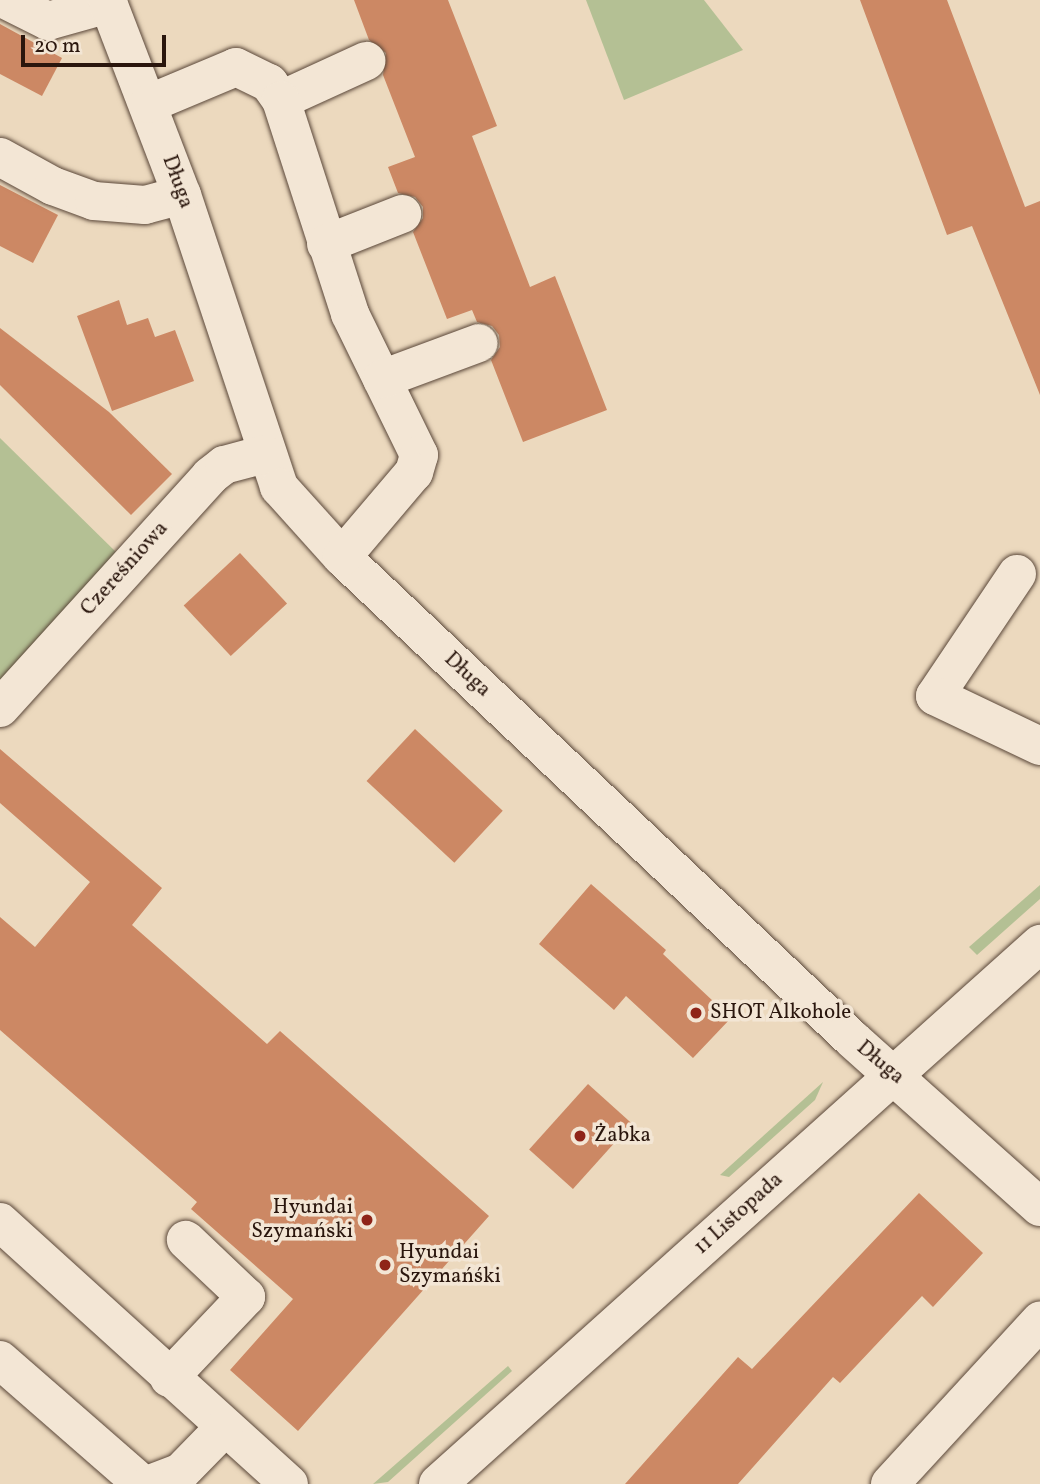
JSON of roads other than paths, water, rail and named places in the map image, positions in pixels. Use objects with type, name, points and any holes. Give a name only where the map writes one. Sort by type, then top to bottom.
[{"type":"street","points":[[6,0],[48,21],[108,2]]},
{"type":"street","name":"Długa","points":[[108,2],[182,195],[265,454],[279,487],[342,557],[893,1073],[1040,1207]]},
{"type":"street","points":[[281,100],[366,61]]},
{"type":"street","points":[[149,104],[236,67],[269,83],[281,100],[350,314],[419,455],[414,472],[342,557]]},
{"type":"street","points":[[0,157],[53,186],[94,201],[145,205],[182,195]]},
{"type":"street","points":[[326,244],[402,214]]},
{"type":"street","points":[[382,379],[479,343]]},
{"type":"street","name":"Czereśniowa","points":[[0,708],[210,476],[224,465],[265,454]]},
{"type":"street","points":[[1017,574],[935,696],[1040,746]]},
{"type":"street","name":"11 Listopada","points":[[438,1484],[893,1073],[1040,944]]},
{"type":"street","points":[[0,1222],[289,1484]]},
{"type":"street","points":[[169,1378],[246,1297],[186,1240]]},
{"type":"street","points":[[890,1484],[1040,1321]]},
{"type":"street","points":[[0,1360],[142,1484]]},
{"type":"street","points":[[149,1484],[181,1472],[225,1428]]},
{"type":"place","name":"SHOT Alkohole","points":[[696,1013]]},
{"type":"place","name":"Żabka","points":[[580,1136]]},
{"type":"place","name":"Hyundai Szymański","points":[[367,1220]]},
{"type":"place","name":"Hyundai Szymańśki","points":[[385,1265]]}]
